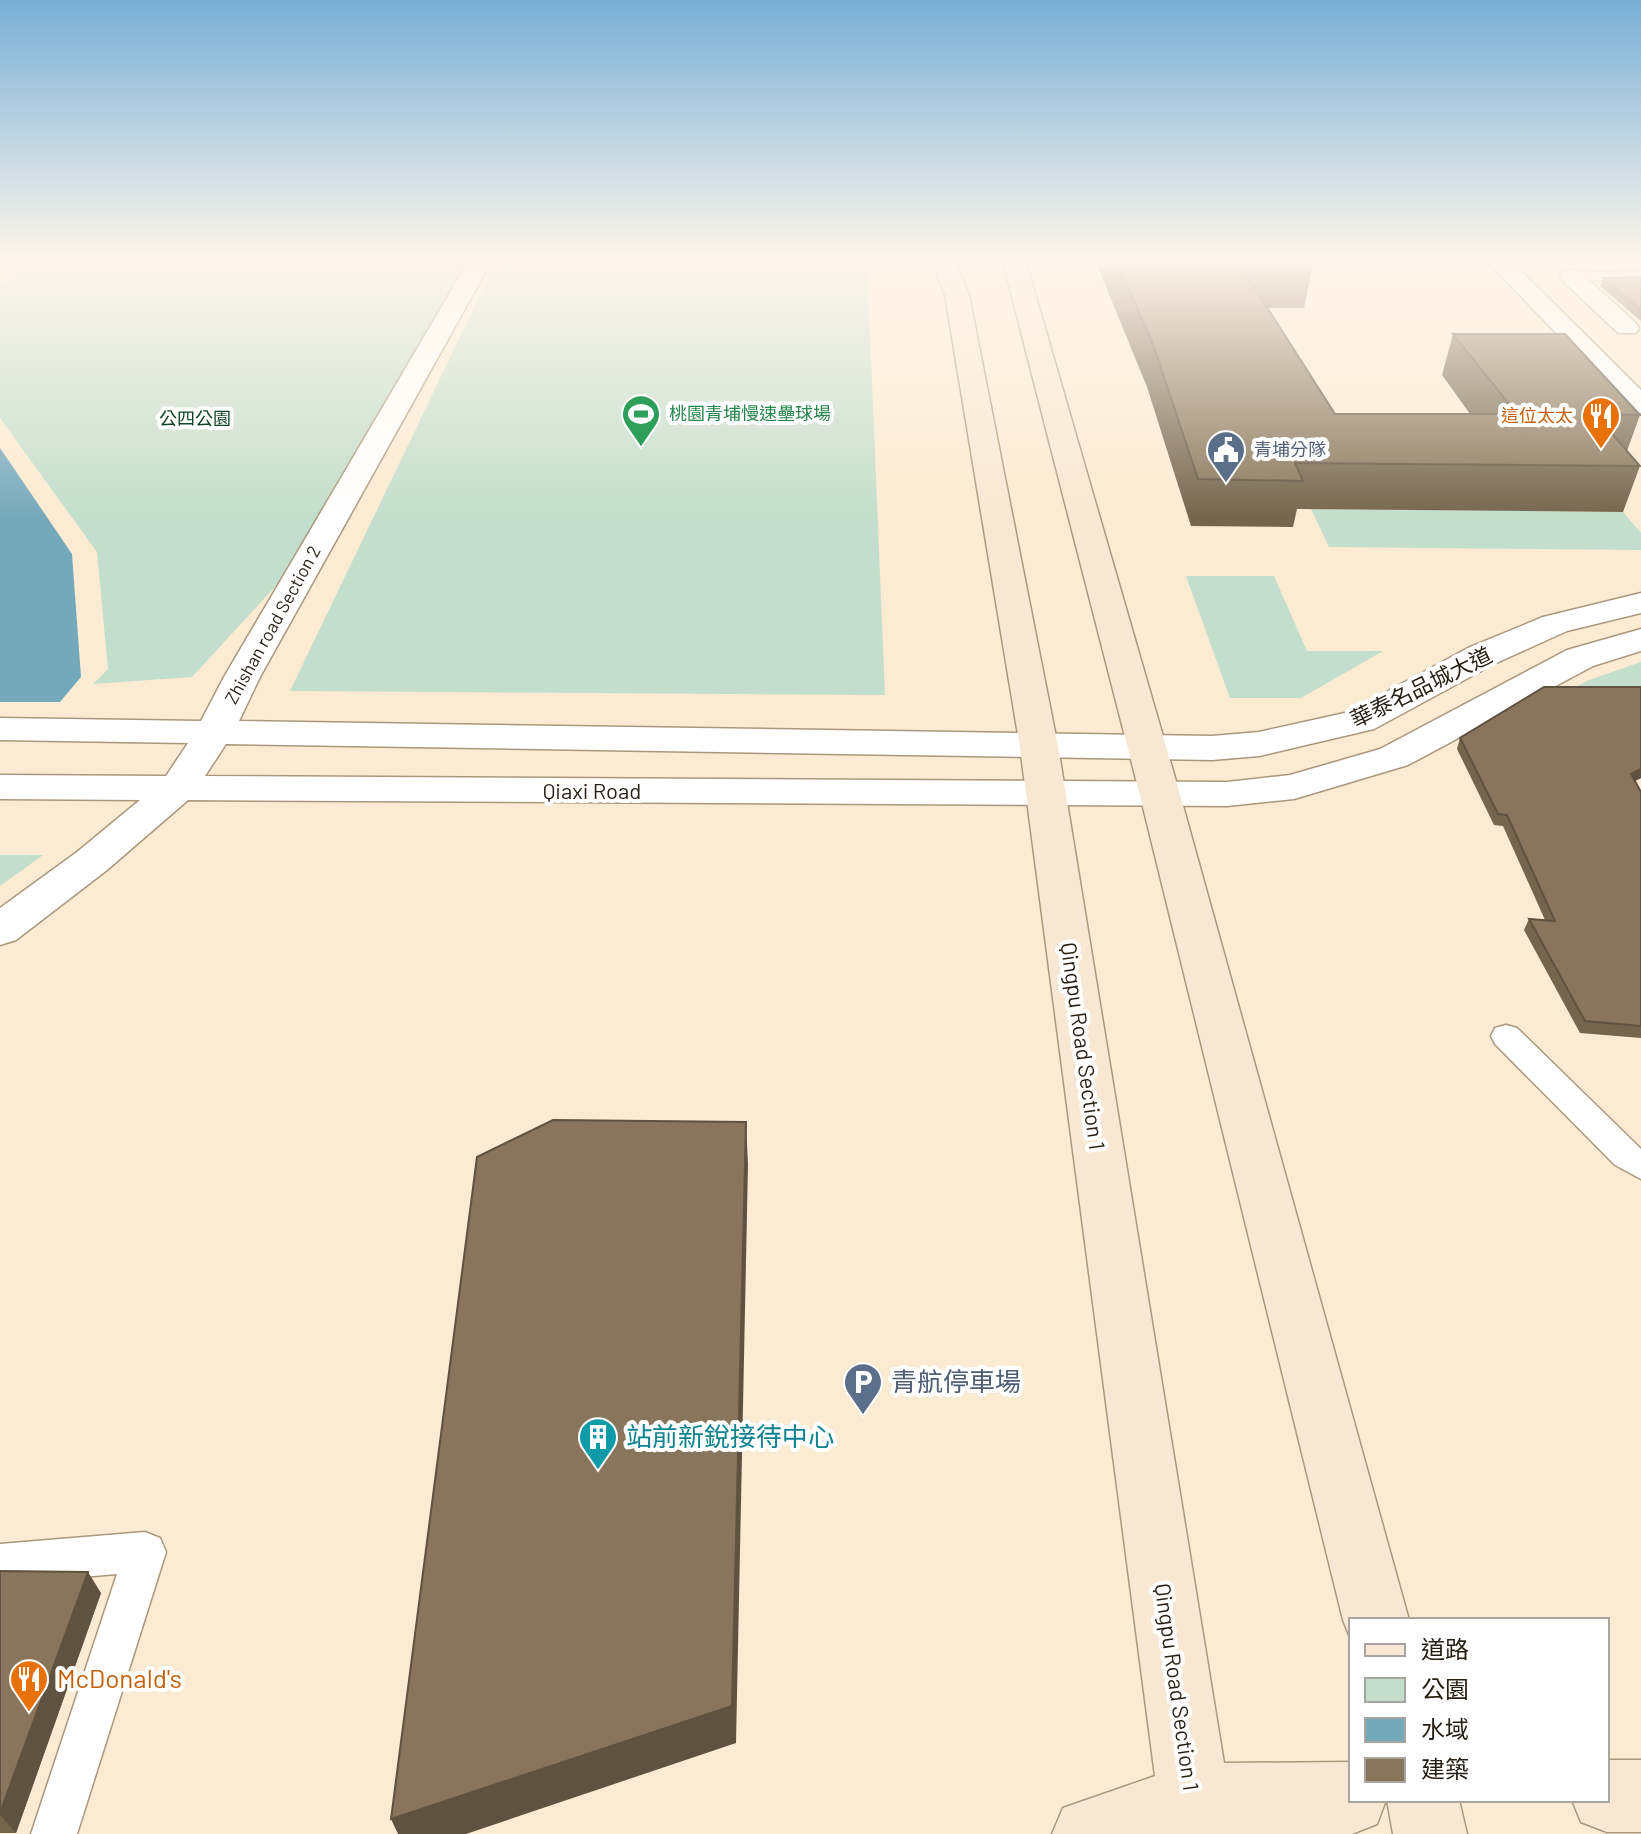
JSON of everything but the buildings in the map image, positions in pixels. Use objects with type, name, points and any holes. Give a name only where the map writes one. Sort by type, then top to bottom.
[{"type":"main road","name":"Qingpu Road Section 1","points":[[967,348],[1039,747],[1196,1816]]},
{"type":"main road","points":[[1037,348],[1160,795],[1375,1618]]},
{"type":"main road","points":[[1609,1796],[1641,1796]]},
{"type":"main road","points":[[1089,1834],[1196,1816],[1349,1798]]},
{"type":"main road","points":[[1423,1802],[1430,1834]]},
{"type":"street","name":"Zhishan road Section 2","points":[[0,930],[92,861],[178,788],[214,733],[242,677],[431,348]]},
{"type":"street","points":[[1584,348],[1641,405]]},
{"type":"street","name":"華泰名品城大道","points":[[1147,747],[1259,744],[1361,721],[1481,656],[1555,624],[1641,603]]},
{"type":"street","name":"華泰名品城大道","points":[[1160,795],[1227,794],[1294,787],[1394,757],[1580,658],[1641,640]]},
{"type":"street","points":[[0,729],[1147,747]]},
{"type":"street","name":"Qiaxi Road","points":[[12,787],[1160,795]]},
{"type":"lane","points":[[1506,1036],[1627,1156],[1641,1166]]},
{"type":"lane","points":[[0,1564],[145,1552],[54,1834]]},
{"type":"green space","name":"公四公園","points":[[0,348],[418,348],[285,576],[192,677],[93,684],[108,669],[97,552],[0,418]]},
{"type":"green space","name":"桃園青埔慢速壘球場","points":[[455,348],[871,348],[885,695],[290,691]]},
{"type":"green space","points":[[1311,509],[1623,512],[1641,533],[1641,550],[1329,547]]},
{"type":"green space","points":[[1186,576],[1274,576],[1307,651],[1383,651],[1301,698],[1230,698]]},
{"type":"green space","points":[[1641,662],[1641,700],[1553,699],[1589,680]]},
{"type":"green space","points":[[0,855],[43,855],[0,886]]},
{"type":"water","points":[[0,448],[72,554],[81,677],[0,773]]},
{"type":"pier","points":[[0,702],[65,702],[0,777]]},
{"type":"place","name":"桃園青埔慢速壘球場","points":[[641,448]]},
{"type":"place","name":"這位太太","points":[[1601,450]]},
{"type":"place","name":"青埔分隊","points":[[1226,484]]},
{"type":"place","name":"青航停車場","points":[[863,1416]]},
{"type":"place","name":"站前新銳接待中心","points":[[598,1471]]},
{"type":"place","name":"McDonald's","points":[[29,1713]]}]
